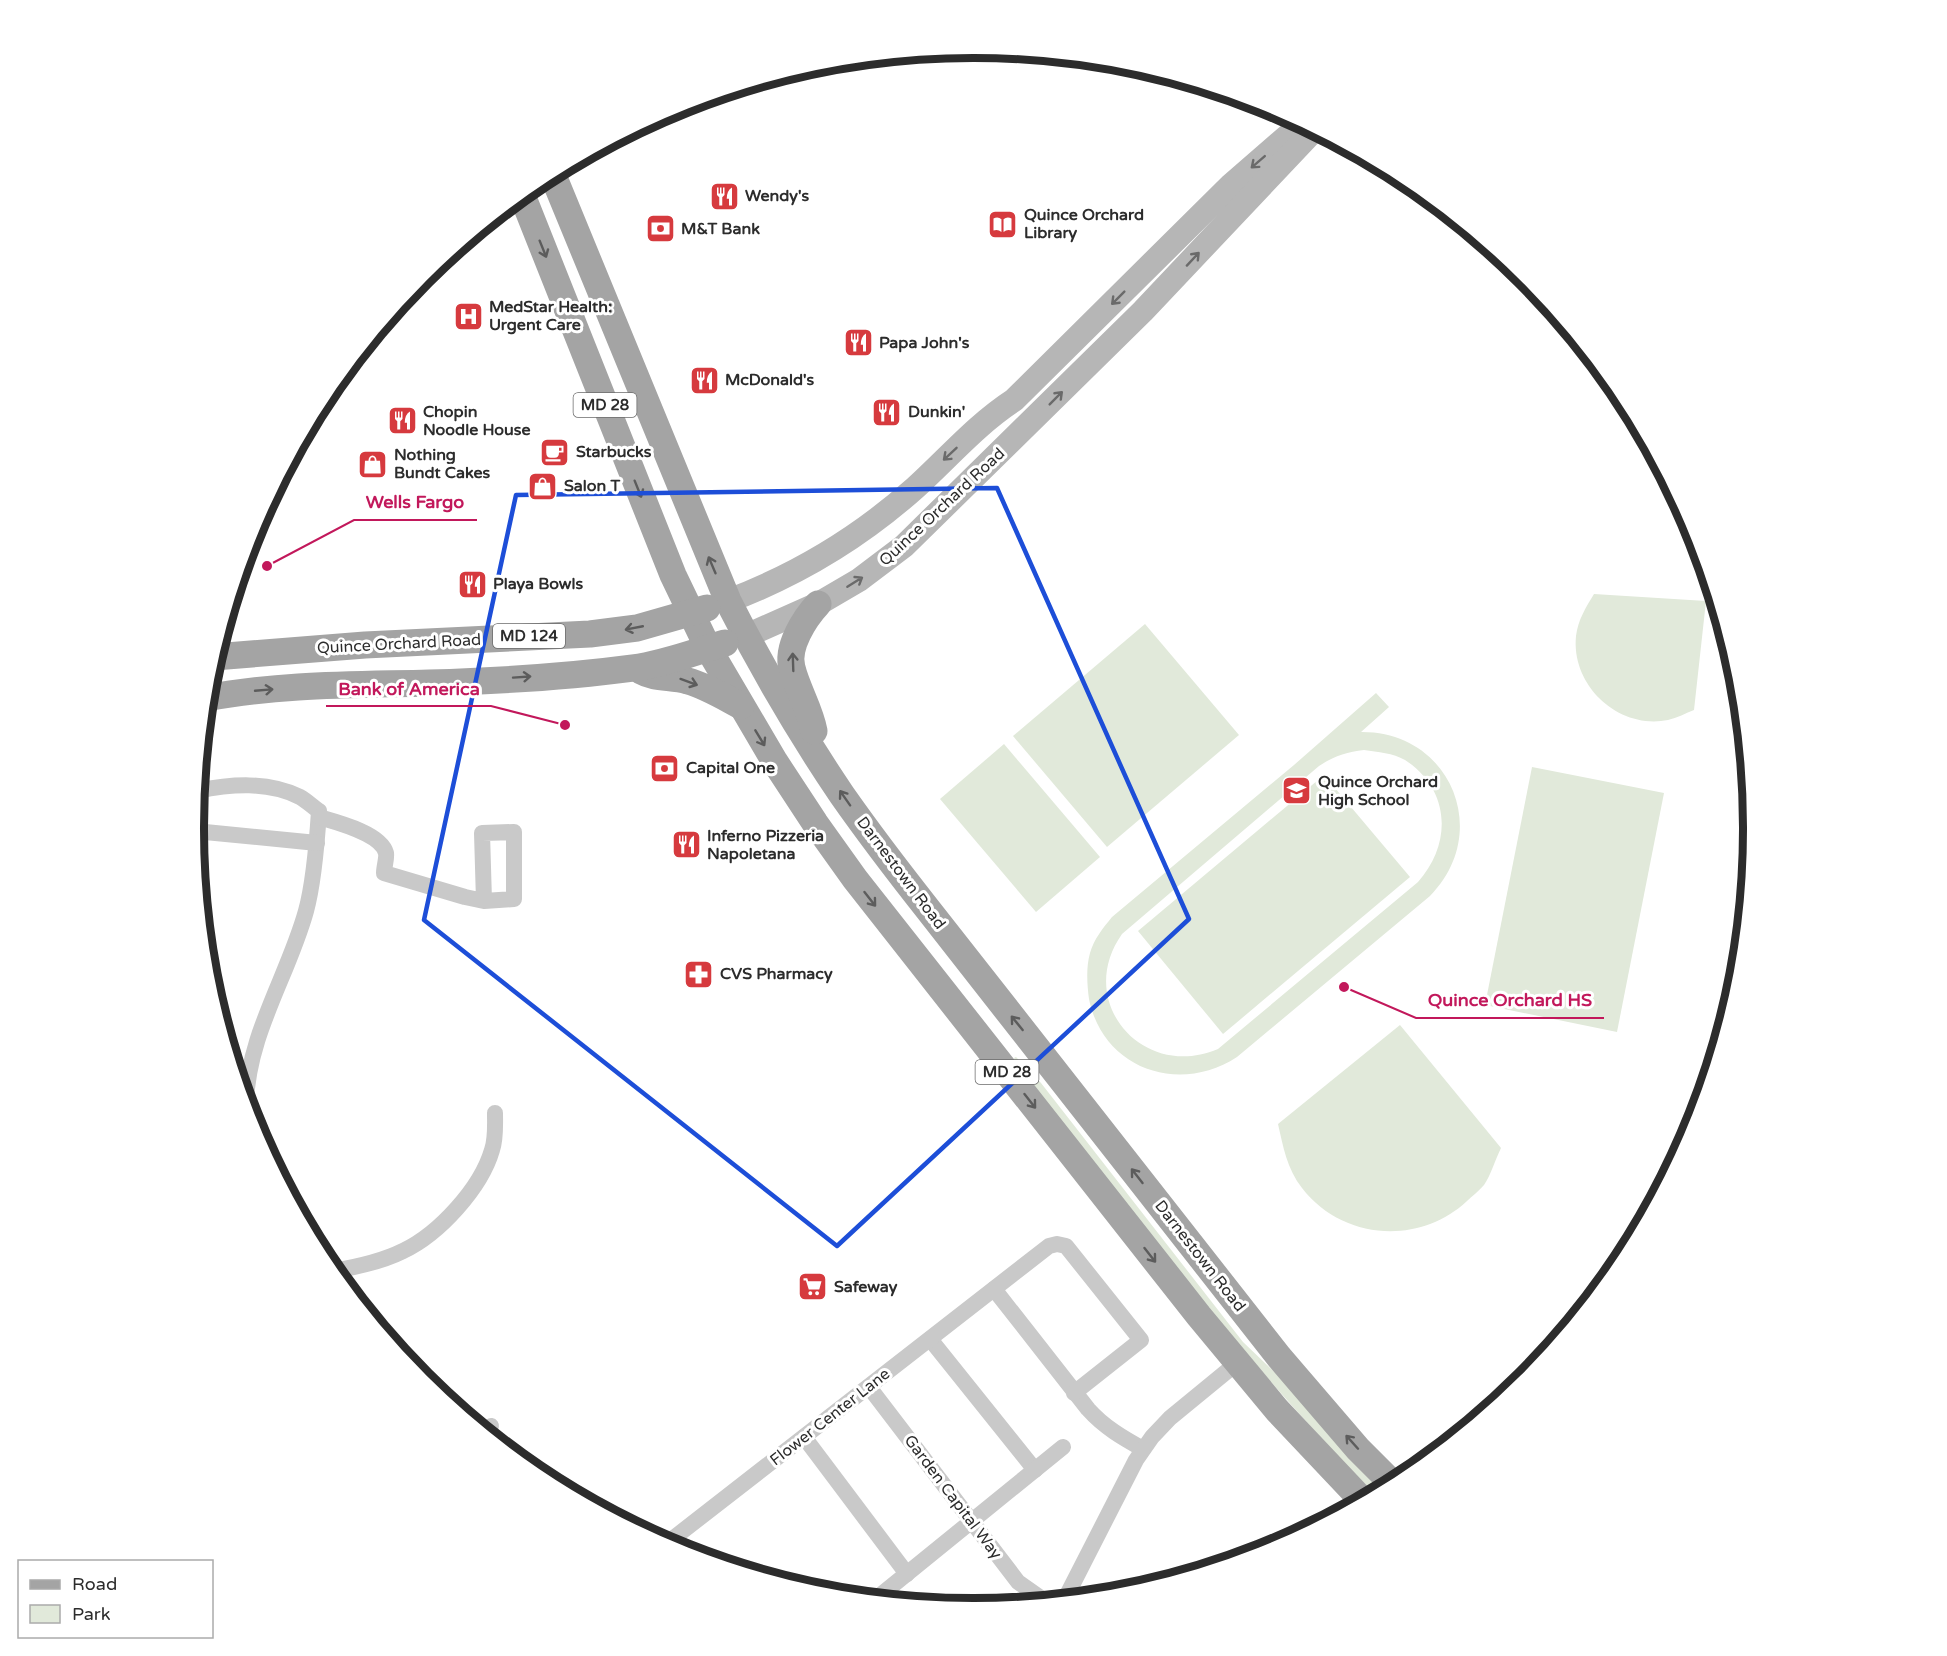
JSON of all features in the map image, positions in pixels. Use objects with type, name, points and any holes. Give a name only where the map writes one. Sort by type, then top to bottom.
[{"type":"main road","name":"Darnestown Road","points":[[556,182],[728,601],[818,758],[862,823],[930,912],[1279,1357],[1358,1449],[1386,1477]]},
{"type":"main road","name":"MD 28","points":[[525,203],[673,575],[691,614],[741,706],[815,823],[855,879],[1237,1363],[1277,1410],[1357,1495]]},
{"type":"main road","name":"Quince Orchard Road","points":[[224,656],[408,643],[590,634],[637,628],[691,614],[728,601]]},
{"type":"main road","points":[[818,604],[805,618],[794,643],[790,665],[812,720],[818,758]]},
{"type":"main road","name":"Quince Orchard Road","points":[[216,697],[266,690],[432,683],[635,668],[746,636]]},
{"type":"main road","points":[[360,685],[398,658],[408,643]]},
{"type":"main road","points":[[635,668],[650,676],[673,676],[692,682],[741,706]]},
{"type":"street","name":"Quince Orchard Road","points":[[728,601],[765,587],[811,563],[862,530],[893,506],[993,414],[1014,400],[1231,185],[1295,129]]},
{"type":"street","name":"Quince Orchard Road","points":[[746,636],[818,604],[859,580],[904,546],[1151,303],[1309,136]]},
{"type":"street","points":[[206,790],[239,784],[278,789],[301,797],[319,812],[307,910],[289,962],[267,1010],[247,1080]]},
{"type":"street","points":[[319,817],[355,828],[379,842],[386,853],[384,873],[484,901]]},
{"type":"street","points":[[205,832],[316,843]]},
{"type":"street","points":[[344,1269],[357,1267],[405,1250],[424,1238],[451,1213],[480,1178],[493,1149],[495,1113]]},
{"type":"street","name":"Flower Center Lane","points":[[675,1537],[1049,1246],[1057,1244],[1066,1246],[1141,1340],[1074,1393]]},
{"type":"street","points":[[994,1289],[1074,1393],[1099,1421],[1143,1449]]},
{"type":"street","points":[[930,1339],[1035,1470]]},
{"type":"street","points":[[1069,1592],[1143,1449],[1170,1418],[1237,1363]]},
{"type":"street","name":"Garden Capital Way","points":[[869,1387],[1018,1582],[1036,1595]]},
{"type":"street","points":[[804,1437],[907,1574]]},
{"type":"street","points":[[884,1592],[1063,1447]]},
{"type":"highlighted area","points":[[997,488],[1189,919],[837,1246],[424,920],[516,495]]},
{"type":"green space","points":[[1594,594],[1706,601],[1694,710],[1668,720],[1650,721],[1632,718],[1616,711],[1590,687],[1581,672],[1576,636],[1580,619]]},
{"type":"green space","points":[[1145,624],[1239,735],[1107,847],[1013,736]]},
{"type":"green space","points":[[1376,693],[1389,707],[1361,732],[1392,736],[1418,748],[1439,767],[1452,790],[1459,816],[1458,843],[1449,871],[1430,896],[1237,1057],[1215,1068],[1191,1074],[1168,1074],[1146,1068],[1127,1058],[1110,1043],[1097,1023],[1089,999],[1088,964],[1096,938],[1112,917],[1294,765]],"holes":[[[1364,750],[1390,754],[1405,760],[1420,772],[1431,786],[1438,802],[1441,835],[1437,851],[1418,882],[1218,1049],[1190,1056],[1165,1054],[1142,1045],[1124,1029],[1112,1009],[1106,985],[1109,960],[1122,934],[1319,766],[1346,753]]]},
{"type":"green space","points":[[1004,744],[1100,857],[1036,912],[940,799]]},
{"type":"green space","points":[[1532,767],[1664,793],[1617,1032],[1485,1005]]},
{"type":"green space","points":[[1324,775],[1410,877],[1223,1034],[1138,931]]},
{"type":"green space","points":[[1400,1025],[1501,1148],[1484,1185],[1448,1215],[1427,1225],[1404,1230],[1382,1231],[1359,1227],[1338,1218],[1319,1205],[1302,1188],[1286,1157],[1278,1124]]},
{"type":"green space","points":[[1016,1057],[1041,1083],[1243,1342],[1290,1387],[1378,1482],[1369,1487],[1366,1485],[1273,1385],[1143,1226],[1017,1065],[1014,1058]]},
{"type":"place","name":"Wendy's","points":[[724,196]]},
{"type":"place","name":"Quince Orchard Library","points":[[1003,224]]},
{"type":"place","name":"M&T Bank","points":[[660,229]]},
{"type":"place","name":"MedStar Health: Urgent Care","points":[[468,316]]},
{"type":"place","name":"Papa John's","points":[[858,343]]},
{"type":"place","name":"McDonald's","points":[[704,380]]},
{"type":"place","name":"Dunkin'","points":[[887,412]]},
{"type":"place","name":"Chopin Noodle House","points":[[402,421]]},
{"type":"place","name":"Starbucks","points":[[555,452]]},
{"type":"place","name":"Nothing Bundt Cakes","points":[[373,464]]},
{"type":"place","name":"Salon T","points":[[543,486]]},
{"type":"place","name":"Wells Fargo","points":[[267,566]]},
{"type":"place","name":"Playa Bowls","points":[[472,584]]},
{"type":"place","name":"Bank of America","points":[[565,725]]},
{"type":"place","name":"Capital One","points":[[665,768]]},
{"type":"place","name":"Quince Orchard High School","points":[[1297,791]]},
{"type":"place","name":"Inferno Pizzeria Napoletana","points":[[686,845]]},
{"type":"place","name":"CVS Pharmacy","points":[[699,974]]},
{"type":"place","name":"Quince Orchard HS","points":[[1344,987]]},
{"type":"place","name":"Safeway","points":[[813,1287]]}]
